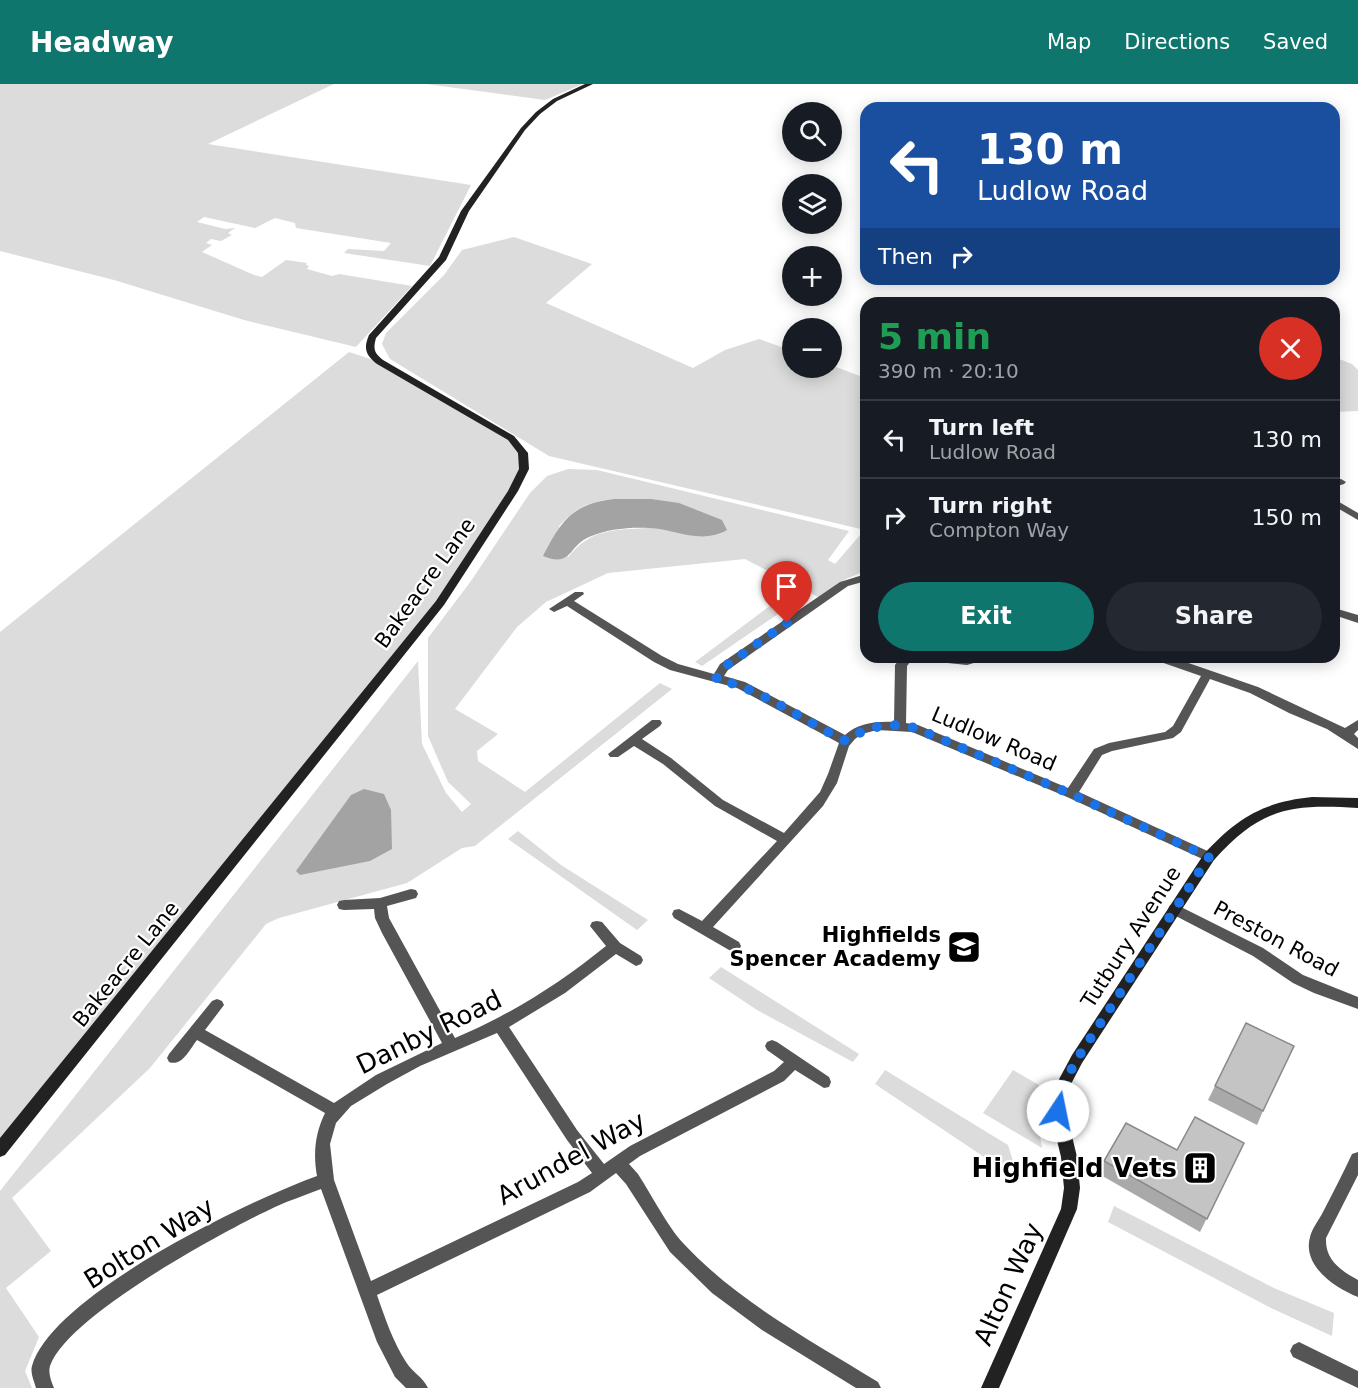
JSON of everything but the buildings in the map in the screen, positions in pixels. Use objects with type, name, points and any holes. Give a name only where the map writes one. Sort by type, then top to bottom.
[{"type":"street","name":"Bakeacre Lane","points":[[0,1150],[440,603],[513,491],[524,470],[525,462],[523,453],[511,438],[380,362],[371,355],[369,347],[372,337],[443,258],[465,211],[523,129],[555,100],[590,84]]},
{"type":"street","points":[[1340,506],[1358,517]]},
{"type":"street","points":[[716,679],[730,663],[821,599],[844,584],[860,579]]},
{"type":"street","points":[[554,609],[579,594]]},
{"type":"street","points":[[566,601],[658,659],[674,667],[741,685],[762,694],[846,741],[830,785],[805,820],[704,928]]},
{"type":"street","points":[[1340,613],[1358,620]]},
{"type":"street","points":[[900,725],[903,663]]},
{"type":"street","points":[[1177,663],[1254,690],[1346,734],[1358,744]]},
{"type":"street","points":[[1071,794],[1098,752],[1109,747],[1169,735],[1177,729],[1208,673]]},
{"type":"street","points":[[614,754],[656,723]]},
{"type":"street","points":[[1346,734],[1358,724]]},
{"type":"street","name":"Ludlow Road","points":[[846,741],[859,732],[876,726],[900,725],[915,728],[1071,794],[1209,857]]},
{"type":"street","points":[[634,740],[667,761],[719,803],[786,840]]},
{"type":"street","name":"Tutbury Avenue","points":[[1071,1200],[1069,1157],[1058,1111],[1064,1083],[1077,1059],[1209,857],[1226,836],[1257,814],[1291,804],[1328,801],[1358,803]]},
{"type":"street","points":[[344,905],[380,903],[411,894]]},
{"type":"street","points":[[380,903],[382,918],[389,933],[451,1045]]},
{"type":"street","name":"Preston Road","points":[[1175,909],[1258,952],[1298,979],[1358,1003]]},
{"type":"street","points":[[679,914],[734,946]]},
{"type":"street","points":[[597,926],[615,947],[636,960]]},
{"type":"street","name":"Danby Road","points":[[335,1111],[381,1078],[536,1006],[615,947]]},
{"type":"street","points":[[174,1058],[217,1005]]},
{"type":"street","points":[[499,1024],[572,1135],[602,1174]]},
{"type":"street","points":[[196,1032],[335,1111],[324,1135],[321,1157],[326,1180],[383,1336],[401,1371],[419,1388]]},
{"type":"street","points":[[772,1046],[824,1082]]},
{"type":"street","name":"Arundel Way","points":[[368,1291],[584,1186],[635,1151],[779,1076],[794,1062]]},
{"type":"street","points":[[1358,1159],[1318,1237],[1316,1247],[1321,1260],[1332,1275],[1358,1289]]},
{"type":"street","points":[[618,1164],[642,1193],[676,1247],[718,1287],[768,1324],[872,1388]]},
{"type":"street","name":"Bolton Way","points":[[45,1388],[40,1366],[47,1353],[63,1332],[114,1291],[192,1240],[265,1204],[326,1180]]},
{"type":"street","name":"Alton Way","points":[[990,1388],[1071,1200]]},
{"type":"street","points":[[1299,1351],[1352,1381]]},
{"type":"shaded area","points":[[0,84],[334,84],[208,144],[471,185],[430,266],[344,253],[348,249],[384,251],[391,243],[296,228],[295,223],[275,218],[255,228],[204,217],[197,222],[225,229],[235,228],[228,233],[232,235],[221,241],[211,239],[206,243],[212,245],[202,252],[254,275],[262,277],[286,260],[307,263],[306,265],[309,266],[307,269],[332,276],[339,274],[412,286],[356,347],[244,320],[114,280],[0,251]]},
{"type":"shaded area","points":[[426,84],[583,84],[545,100]]},
{"type":"shaded area","points":[[514,237],[592,264],[546,303],[693,368],[725,350],[759,339],[782,347],[782,378],[842,378],[842,369],[860,376],[860,529],[549,456],[390,359],[382,344],[386,333],[444,275],[462,250]]},
{"type":"shaded area","points":[[349,352],[380,362],[519,447],[524,469],[461,572],[0,1150],[0,632]]},
{"type":"shaded area","points":[[1340,359],[1352,364],[1358,370],[1358,411],[1340,412]]},
{"type":"shaded area","points":[[568,469],[597,470],[849,531],[828,560],[835,564],[860,535],[860,573],[818,597],[745,559],[608,573],[546,602],[517,627],[455,709],[498,734],[477,751],[478,761],[525,792],[660,683],[672,689],[475,846],[462,848],[407,883],[279,918],[266,924],[150,1068],[12,1198],[51,1251],[6,1288],[39,1337],[25,1371],[32,1388],[0,1388],[0,1191],[418,661],[422,744],[446,793],[462,812],[471,804],[448,782],[428,736],[428,638],[471,581],[530,493],[547,476]],"holes":[[[614,499],[650,499],[649,528],[604,532],[586,541],[568,557],[559,526],[578,509],[590,504]]]},
{"type":"shaded area","points":[[614,499],[651,499],[679,503],[722,520],[727,530],[717,534],[698,536],[649,528],[619,529],[589,537],[577,545],[565,558],[552,559],[543,556],[556,533],[570,516],[588,505]]},
{"type":"shaded area","points":[[791,590],[802,591],[800,599],[702,666],[695,662]]},
{"type":"shaded area","points":[[364,789],[384,794],[391,810],[392,849],[370,861],[300,875],[296,871],[351,795]]},
{"type":"shaded area","points":[[518,831],[561,865],[648,920],[637,930],[508,839]]},
{"type":"shaded area","points":[[721,967],[859,1054],[853,1062],[757,1010],[709,978]]},
{"type":"shaded area","points":[[885,1070],[1008,1145],[1014,1164],[996,1165],[875,1084]]},
{"type":"shaded area","points":[[1013,1070],[1039,1085],[1035,1102],[1042,1148],[983,1113]]},
{"type":"shaded area","points":[[1114,1206],[1274,1288],[1334,1313],[1332,1336],[1271,1308],[1108,1222]]},
{"type":"place","name":"Highfields Spencer Academy","points":[[964,947]]},
{"type":"place","name":"Highfield Vets","points":[[1200,1168]]},
{"type":"route","points":[[787,623],[724,667],[716,679],[741,685],[762,694],[846,741],[859,732],[876,726],[900,725],[915,728],[1071,794],[1209,857],[1077,1059],[1064,1083],[1058,1111]]}]
